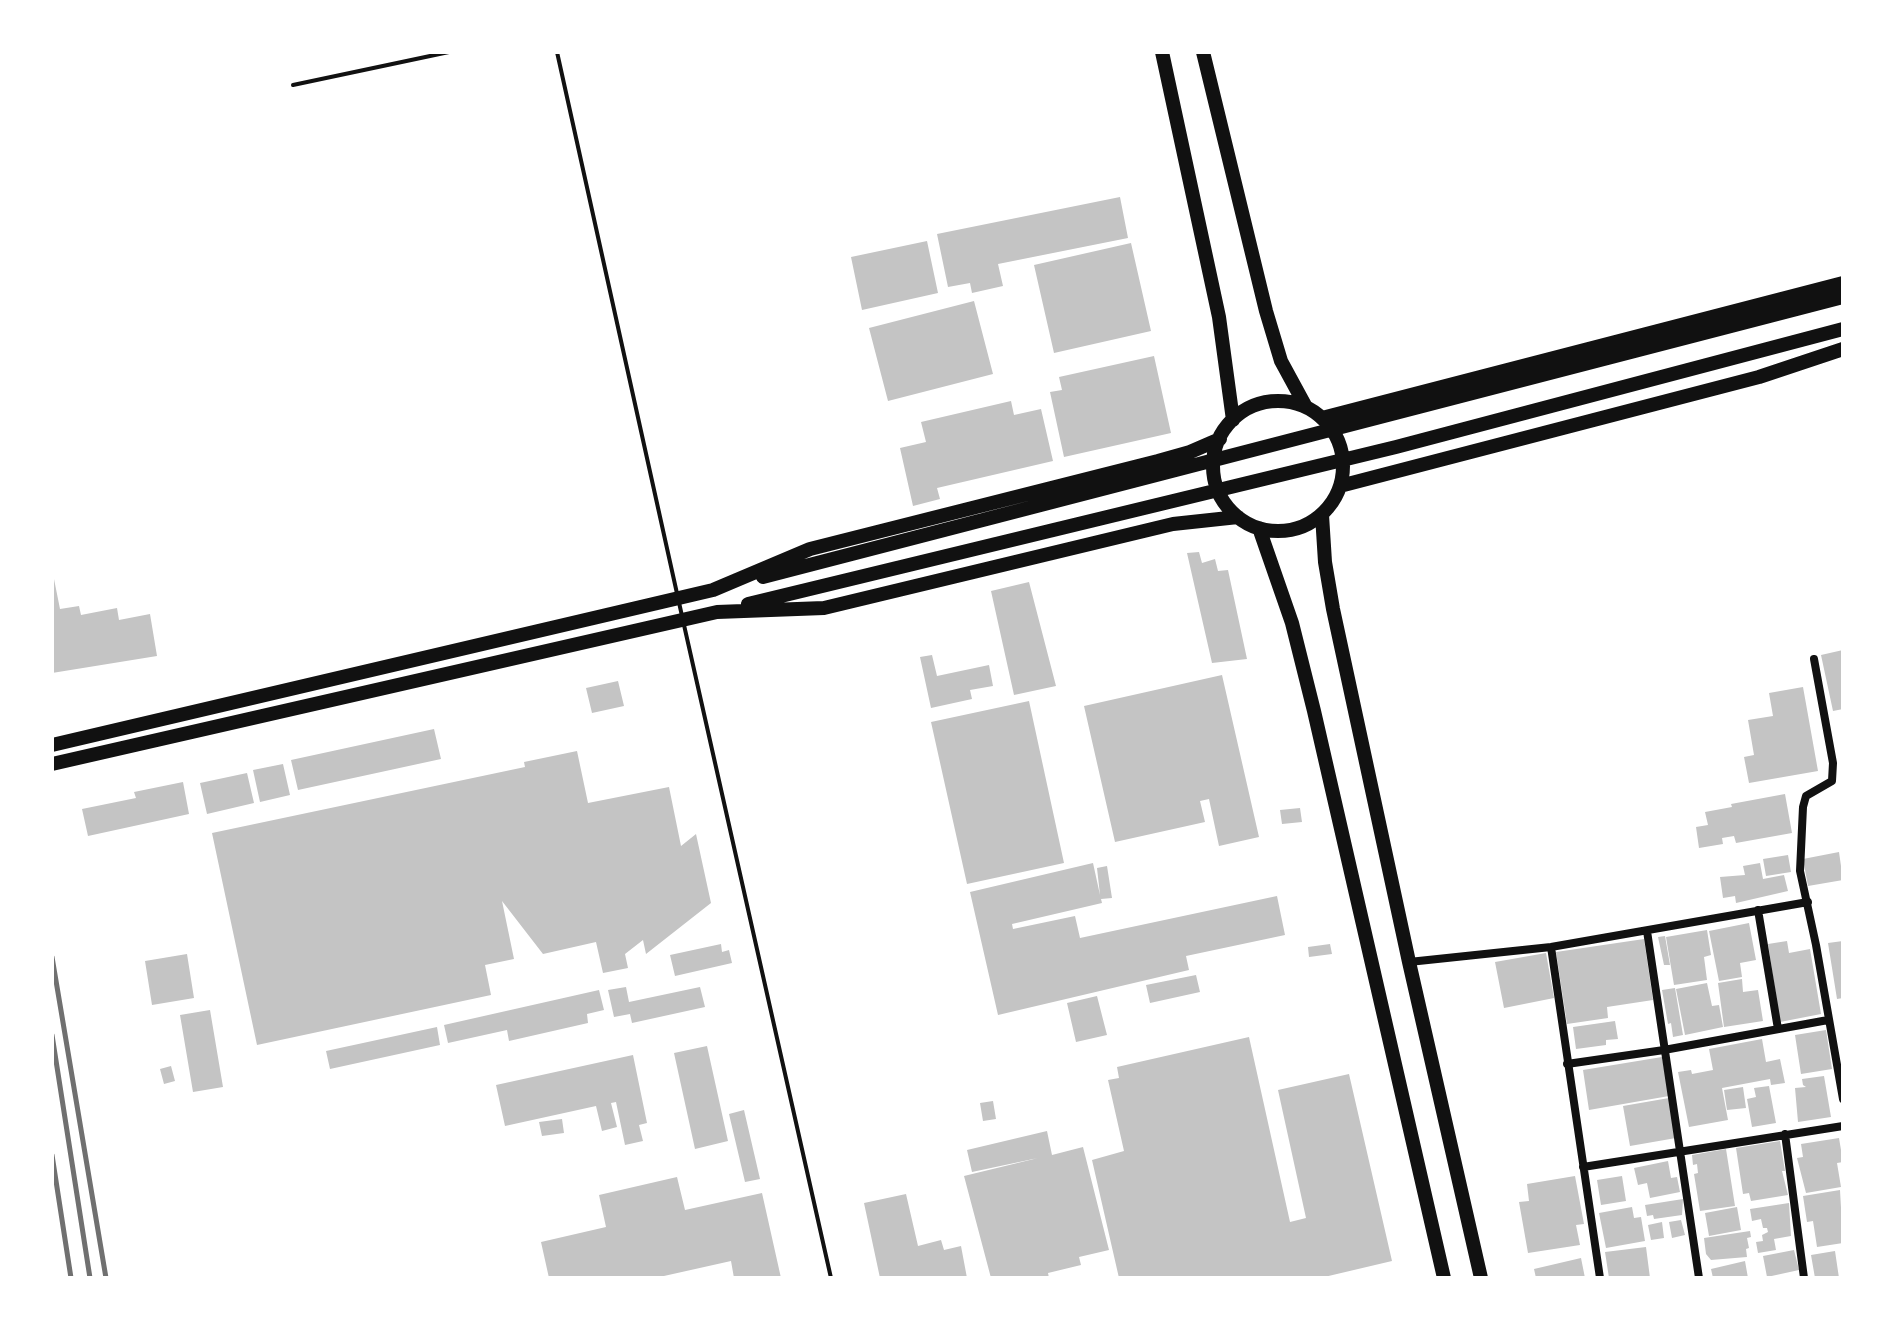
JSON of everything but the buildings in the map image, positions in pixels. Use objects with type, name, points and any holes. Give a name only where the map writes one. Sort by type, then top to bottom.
[{"type":"highway","points":[[1162,52],[1196,198],[1219,317],[1233,420]]},
{"type":"highway","points":[[1203,52],[1238,203],[1277,349],[1292,385],[1306,408]]},
{"type":"highway","points":[[1322,418],[1843,283]]},
{"type":"highway","points":[[52,745],[713,590],[1843,297]]},
{"type":"highway","points":[[53,764],[717,612],[1396,447],[1843,329]]},
{"type":"highway","points":[[1340,486],[1759,377],[1843,349]]},
{"type":"highway","points":[[1268,402],[1294,403],[1306,408],[1322,418],[1334,433],[1341,450],[1343,468],[1340,486],[1322,515],[1308,524],[1292,530],[1259,528],[1238,517],[1226,504],[1216,481],[1215,455],[1220,439],[1233,420],[1255,406],[1268,402]]},
{"type":"highway","points":[[713,590],[810,549],[1158,461],[1220,439]]},
{"type":"highway","points":[[1322,515],[1325,562],[1333,609],[1481,1278]]},
{"type":"highway","points":[[717,612],[824,608],[1173,524],[1238,517]]},
{"type":"highway","points":[[1259,528],[1292,623],[1444,1278]]},
{"type":"street","points":[[1814,659],[1833,763],[1832,781],[1806,796],[1800,871],[1840,1067],[1843,1099]]},
{"type":"street","points":[[1409,962],[1551,947],[1808,902]]},
{"type":"street","points":[[1758,910],[1778,1029]]},
{"type":"street","points":[[1647,931],[1699,1278]]},
{"type":"street","points":[[1551,947],[1600,1278]]},
{"type":"street","points":[[1567,1064],[1828,1020]]},
{"type":"street","points":[[1583,1167],[1843,1126]]},
{"type":"street","points":[[1785,1134],[1804,1278]]},
{"type":"lane","points":[[293,85],[449,52]]},
{"type":"lane","points":[[557,52],[831,1278]]},
{"type":"railway","points":[[52,957],[106,1278]]},
{"type":"railway","points":[[52,1035],[90,1278]]},
{"type":"railway","points":[[52,1155],[71,1278]]}]
